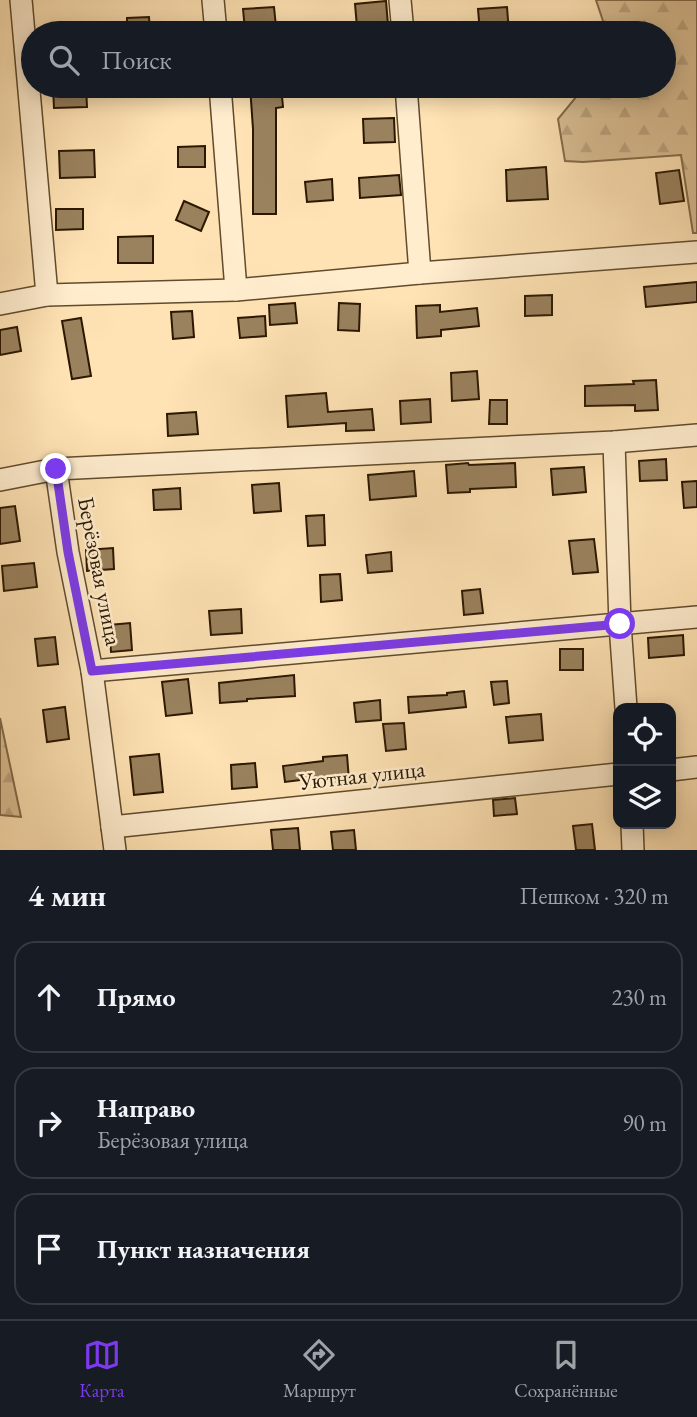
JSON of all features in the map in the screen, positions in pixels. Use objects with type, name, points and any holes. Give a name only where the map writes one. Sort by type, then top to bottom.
[{"type":"street","points":[[21,0],[23,21]]},
{"type":"street","points":[[213,0],[215,21]]},
{"type":"street","points":[[400,0],[402,21]]},
{"type":"street","points":[[30,98],[47,295]]},
{"type":"street","points":[[221,98],[236,290]]},
{"type":"street","points":[[407,98],[419,273]]},
{"type":"street","points":[[0,304],[47,295],[236,290],[697,252]]},
{"type":"street","points":[[0,480],[56,469],[697,436]]},
{"type":"street","points":[[614,442],[620,624],[626,703]]},
{"type":"street","name":"Берёзовая улица","points":[[56,469],[68,552],[92,671],[115,850]]},
{"type":"street","points":[[92,671],[697,617]]},
{"type":"street","points":[[676,769],[697,767]]},
{"type":"street","name":"Уютная улица","points":[[112,827],[613,775]]},
{"type":"street","points":[[632,829],[633,850]]},
{"type":"green space","points":[[596,0],[697,0],[697,233],[693,233],[681,155],[565,161],[558,119],[575,98],[676,98],[676,21],[603,21]]},
{"type":"green space","points":[[0,718],[21,817],[0,815]]},
{"type":"building","points":[[386,1],[388,21],[356,21],[355,4]]},
{"type":"building","points":[[274,7],[275,21],[244,21],[243,9]]},
{"type":"building","points":[[507,7],[508,21],[479,21],[478,9]]},
{"type":"building","points":[[149,17],[149,21],[127,21],[127,18]]},
{"type":"building","points":[[54,98],[87,98],[87,107],[54,108]]},
{"type":"building","points":[[251,98],[282,98],[283,107],[276,108],[276,214],[253,214]]},
{"type":"building","points":[[394,118],[395,142],[364,143],[363,119]]},
{"type":"building","points":[[205,146],[205,167],[178,167],[178,147]]},
{"type":"building","points":[[94,150],[95,177],[60,178],[59,151]]},
{"type":"building","points":[[546,167],[548,199],[507,201],[506,170]]},
{"type":"building","points":[[679,170],[684,201],[660,204],[656,173]]},
{"type":"building","points":[[399,175],[401,195],[360,198],[359,178]]},
{"type":"building","points":[[332,179],[333,200],[307,202],[305,182]]},
{"type":"building","points":[[184,201],[209,212],[201,231],[176,220]]},
{"type":"building","points":[[56,209],[83,209],[83,229],[56,230]]},
{"type":"building","points":[[153,236],[153,263],[118,263],[118,237]]},
{"type":"building","points":[[697,282],[697,302],[646,307],[644,287]]},
{"type":"building","points":[[552,295],[552,315],[525,316],[525,296]]},
{"type":"building","points":[[295,303],[297,323],[270,325],[269,305]]},
{"type":"building","points":[[339,303],[360,304],[359,331],[338,330]]},
{"type":"building","points":[[440,305],[440,312],[477,308],[479,326],[441,330],[441,336],[417,338],[416,306]]},
{"type":"building","points":[[192,311],[194,337],[173,339],[171,312]]},
{"type":"building","points":[[265,316],[266,336],[240,338],[238,318]]},
{"type":"building","points":[[81,318],[91,376],[72,379],[62,321]]},
{"type":"building","points":[[17,327],[21,351],[0,355],[0,330]]},
{"type":"building","points":[[477,371],[479,399],[452,401],[451,373]]},
{"type":"building","points":[[656,380],[658,410],[635,411],[635,405],[585,406],[585,386],[634,384],[633,381]]},
{"type":"building","points":[[326,393],[328,412],[372,409],[374,430],[346,431],[346,423],[288,427],[286,396]]},
{"type":"building","points":[[430,399],[431,422],[401,424],[400,401]]},
{"type":"building","points":[[490,400],[507,400],[507,424],[489,424]]},
{"type":"building","points":[[196,412],[198,434],[168,436],[167,414]]},
{"type":"building","points":[[666,459],[667,480],[640,481],[639,461]]},
{"type":"building","points":[[515,463],[516,487],[448,493],[446,465]]},
{"type":"building","points":[[584,467],[586,492],[553,495],[551,469]]},
{"type":"building","points":[[414,471],[416,496],[370,500],[368,475]]},
{"type":"building","points":[[697,481],[697,507],[684,508],[682,482]]},
{"type":"building","points":[[279,483],[281,511],[254,513],[252,485]]},
{"type":"building","points":[[180,488],[181,509],[154,510],[153,490]]},
{"type":"building","points":[[15,506],[20,541],[0,544],[0,508]]},
{"type":"building","points":[[324,515],[325,545],[308,546],[306,516]]},
{"type":"building","points":[[594,539],[598,572],[573,574],[569,541]]},
{"type":"building","points":[[113,548],[114,569],[87,571],[86,550]]},
{"type":"building","points":[[391,552],[392,571],[368,573],[366,555]]},
{"type":"building","points":[[34,563],[37,587],[4,591],[2,566]]},
{"type":"building","points":[[340,574],[342,600],[321,602],[320,575]]},
{"type":"building","points":[[480,589],[483,613],[464,615],[462,591]]},
{"type":"building","points":[[241,609],[242,633],[211,635],[209,611]]},
{"type":"building","points":[[130,623],[132,650],[111,652],[109,625]]},
{"type":"building","points":[[683,635],[684,655],[649,658],[648,638]]},
{"type":"building","points":[[55,637],[58,664],[38,666],[35,639]]},
{"type":"building","points":[[560,649],[583,649],[583,670],[560,670]]},
{"type":"building","points":[[294,675],[295,696],[220,703],[219,683]]},
{"type":"building","points":[[188,679],[192,713],[166,716],[162,682]]},
{"type":"building","points":[[507,681],[509,703],[494,705],[491,682]]},
{"type":"building","points":[[464,691],[466,707],[409,713],[408,697],[447,695]]},
{"type":"building","points":[[380,700],[381,720],[356,722],[354,703]]},
{"type":"building","points":[[65,707],[69,739],[47,742],[43,710]]},
{"type":"building","points":[[541,714],[543,740],[509,743],[506,717]]},
{"type":"building","points":[[404,723],[406,749],[386,751],[383,724]]},
{"type":"building","points":[[159,754],[163,792],[134,795],[130,757]]},
{"type":"building","points":[[347,755],[349,780],[325,782],[325,777],[285,782],[283,766]]},
{"type":"building","points":[[255,763],[257,787],[232,789],[231,765]]},
{"type":"building","points":[[515,798],[517,814],[494,816],[493,800]]},
{"type":"building","points":[[592,824],[595,850],[576,850],[573,826]]},
{"type":"building","points":[[298,828],[300,850],[273,850],[271,830]]},
{"type":"building","points":[[354,830],[356,850],[333,850],[331,832]]},
{"type":"route","points":[[56,469],[68,552],[92,671],[620,624]]}]
